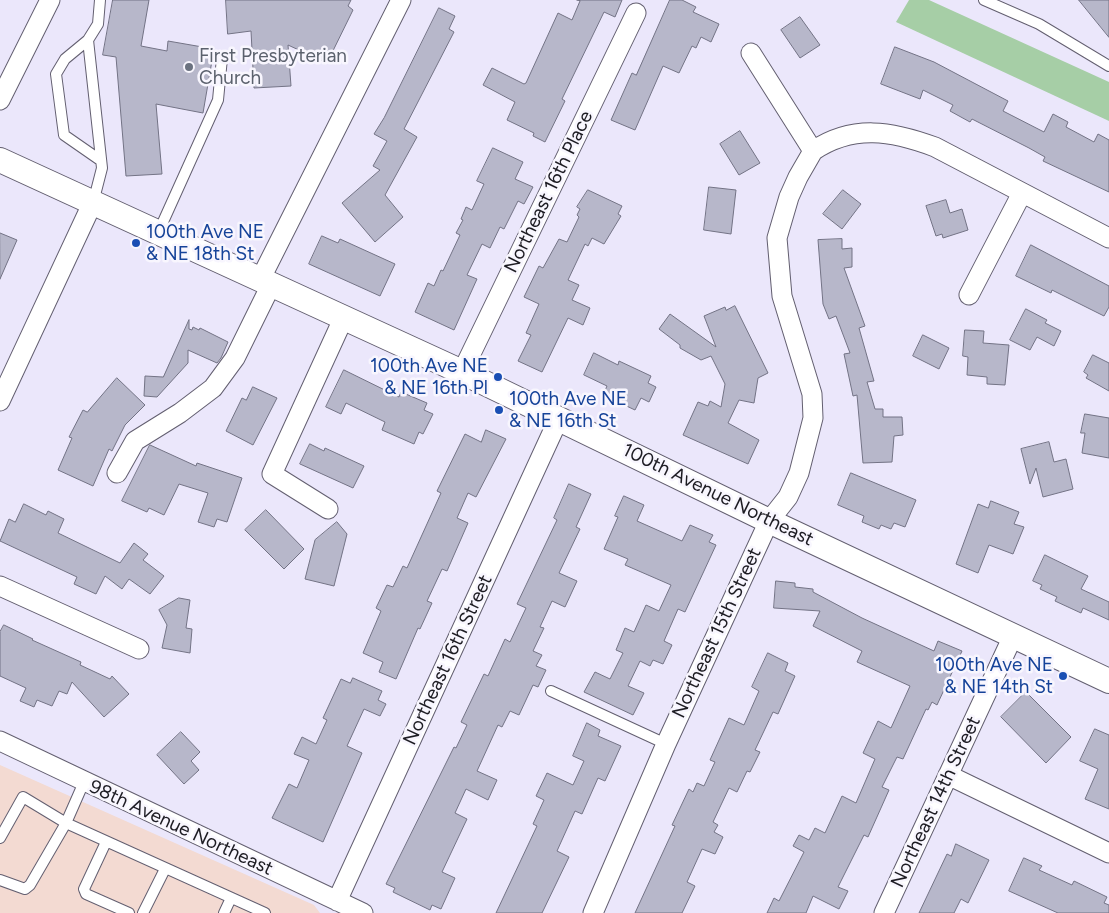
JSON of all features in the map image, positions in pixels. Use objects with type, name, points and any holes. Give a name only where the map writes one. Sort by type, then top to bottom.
[{"type":"street","points":[[0,100],[50,0]]},
{"type":"street","points":[[117,473],[135,441],[180,414],[213,388],[234,358],[265,283],[401,0]]},
{"type":"street","name":"Northeast 16th Place","points":[[462,372],[636,13]]},
{"type":"street","points":[[751,53],[813,151],[830,140],[857,133],[889,134],[912,138],[935,147],[1109,238]]},
{"type":"street","name":"Northeast 15th Street","points":[[593,913],[666,744],[769,521],[788,497],[799,473],[813,418],[812,394],[782,296],[777,238],[792,191],[813,151]]},
{"type":"street","name":"100th Avenue Northeast","points":[[0,160],[92,204],[462,372],[769,521],[1109,680]]},
{"type":"street","points":[[969,295],[1022,193]]},
{"type":"street","points":[[0,401],[92,204]]},
{"type":"street","points":[[328,509],[272,474],[344,317]]},
{"type":"street","name":"Northeast 16th Street","points":[[334,907],[559,418]]},
{"type":"street","points":[[0,586],[138,648]]},
{"type":"street","name":"Northeast 14th Street","points":[[884,913],[1013,636]]},
{"type":"street","name":"98th Avenue Northeast","points":[[0,741],[334,907],[363,913]]},
{"type":"street","points":[[948,775],[1109,853]]},
{"type":"lane","points":[[100,0],[98,24],[88,40],[65,59],[56,74],[64,134],[100,160]]},
{"type":"lane","points":[[984,0],[1039,24],[1109,66]]},
{"type":"lane","points":[[88,40],[102,176],[92,204]]},
{"type":"lane","points":[[158,234],[218,100],[222,58]]},
{"type":"lane","points":[[551,691],[666,744]]},
{"type":"lane","points":[[0,880],[16,888],[25,889],[30,885],[66,823],[84,782]]},
{"type":"lane","points":[[0,838],[23,797],[66,823],[265,913]]},
{"type":"lane","points":[[106,842],[84,889],[86,894],[130,913]]},
{"type":"lane","points":[[143,913],[165,868]]},
{"type":"lane","points":[[224,913],[231,898]]},
{"type":"shaded area","points":[[0,765],[314,905],[320,913],[0,913]]},
{"type":"green space","points":[[909,0],[929,0],[1109,82],[1109,121],[896,22]]},
{"type":"building","points":[[113,0],[149,0],[141,46],[167,51],[168,41],[214,49],[203,113],[156,104],[162,174],[126,176],[116,57],[103,55]]},
{"type":"building","points":[[226,0],[351,0],[348,6],[353,10],[327,63],[288,45],[291,86],[254,88],[251,31],[228,34]]},
{"type":"building","points":[[577,0],[622,0],[615,17],[604,12],[562,99],[565,101],[545,142],[533,136],[534,133],[507,120],[515,102],[483,85],[492,68],[524,84],[526,83],[558,13],[572,20],[580,1]]},
{"type":"building","points":[[670,0],[682,0],[696,7],[693,12],[719,24],[711,42],[701,37],[696,48],[692,46],[679,73],[663,66],[635,130],[611,120],[632,73],[636,75]]},
{"type":"building","points":[[1079,0],[1109,0],[1109,37]]},
{"type":"building","points":[[439,8],[455,16],[449,29],[454,32],[404,129],[417,137],[385,195],[403,217],[375,242],[342,203],[380,170],[373,166],[387,141],[374,134],[384,118]]},
{"type":"building","points":[[800,17],[820,45],[800,58],[781,30]]},
{"type":"building","points":[[895,47],[934,62],[1008,101],[1003,111],[1044,132],[1053,114],[1068,122],[1066,127],[1094,142],[1098,134],[1109,140],[1109,192],[1043,161],[1045,157],[972,119],[970,122],[950,111],[953,105],[923,90],[920,99],[881,84]]},
{"type":"building","points":[[740,131],[760,163],[739,175],[720,144]]},
{"type":"building","points":[[493,148],[523,162],[515,179],[533,187],[524,204],[518,201],[504,229],[500,227],[490,248],[482,244],[467,275],[477,279],[454,330],[415,312],[428,283],[434,286],[441,270],[443,271],[460,235],[456,233],[463,220],[461,219],[466,207],[472,210],[484,184],[477,181]]},
{"type":"building","points":[[709,187],[736,190],[731,234],[704,230]]},
{"type":"building","points":[[588,190],[622,206],[618,214],[621,216],[604,244],[592,238],[588,246],[585,244],[568,280],[579,285],[572,300],[590,308],[583,325],[568,318],[542,372],[518,361],[531,335],[526,333],[539,304],[524,297],[539,266],[543,268],[559,239],[567,242],[579,217],[577,215],[580,209],[577,207]]},
{"type":"building","points":[[843,190],[861,204],[842,229],[823,214]]},
{"type":"building","points":[[946,200],[950,213],[962,209],[968,230],[943,238],[942,234],[936,236],[926,206]]},
{"type":"building","points":[[0,233],[17,240],[0,279]]},
{"type":"building","points":[[322,236],[338,243],[340,239],[395,264],[380,296],[309,264]]},
{"type":"building","points":[[842,239],[842,249],[852,248],[852,267],[844,268],[865,326],[859,328],[874,381],[867,382],[875,409],[883,409],[883,417],[902,417],[903,435],[894,436],[892,462],[863,463],[857,395],[853,396],[844,354],[850,353],[836,316],[829,319],[823,304],[818,240]]},
{"type":"building","points":[[1031,245],[1109,286],[1109,307],[1104,316],[1052,290],[1051,293],[1016,276]]},
{"type":"building","points":[[735,306],[768,373],[758,378],[754,403],[739,400],[728,423],[759,440],[748,464],[683,435],[698,402],[708,406],[710,401],[721,407],[725,384],[711,356],[701,360],[680,348],[680,345],[659,329],[670,314],[716,347],[704,316],[725,307],[726,310]]},
{"type":"building","points":[[1026,309],[1047,320],[1045,323],[1061,331],[1054,346],[1037,337],[1030,350],[1010,340]]},
{"type":"building","points":[[189,320],[189,329],[192,330],[193,327],[199,330],[200,328],[228,342],[221,358],[217,363],[188,350],[188,363],[157,397],[144,396],[145,376],[163,377]]},
{"type":"building","points":[[965,330],[984,331],[983,343],[1009,345],[1005,385],[987,384],[987,377],[967,375],[968,357],[963,356]]},
{"type":"building","points":[[923,335],[949,348],[939,369],[913,356]]},
{"type":"building","points":[[594,353],[618,365],[619,361],[651,376],[648,383],[656,387],[649,402],[641,398],[635,410],[603,395],[607,386],[584,375]]},
{"type":"building","points":[[1093,355],[1109,363],[1109,391],[1086,378],[1088,375],[1084,372]]},
{"type":"building","points":[[344,370],[399,397],[401,392],[427,403],[424,410],[433,414],[423,434],[419,432],[414,444],[382,430],[385,422],[346,403],[341,414],[326,407]]},
{"type":"building","points":[[117,378],[145,405],[125,425],[112,451],[109,449],[93,486],[58,470],[72,438],[69,437],[83,410],[87,412]]},
{"type":"building","points":[[253,387],[277,398],[253,445],[226,431],[242,398],[246,400]]},
{"type":"building","points":[[1085,414],[1109,418],[1109,458],[1082,453],[1085,433],[1081,433]]},
{"type":"building","points":[[486,430],[506,439],[476,497],[468,493],[457,518],[468,523],[447,571],[442,569],[427,601],[432,603],[420,629],[418,628],[396,679],[379,672],[383,662],[363,653],[381,611],[376,608],[387,585],[393,587],[403,566],[407,568],[441,493],[437,491],[465,434],[481,442]]},
{"type":"building","points":[[1049,442],[1054,462],[1066,459],[1073,489],[1043,497],[1036,468],[1030,484],[1021,449]]},
{"type":"building","points":[[310,444],[324,451],[325,448],[364,466],[353,488],[300,464]]},
{"type":"building","points":[[150,445],[196,466],[197,463],[242,478],[227,522],[217,519],[214,527],[198,522],[208,493],[179,484],[164,515],[149,508],[147,512],[122,501]]},
{"type":"building","points":[[851,473],[916,500],[905,527],[894,523],[891,529],[881,525],[879,529],[862,522],[864,516],[838,505]]},
{"type":"building","points":[[569,484],[591,494],[576,527],[580,529],[559,573],[577,581],[565,607],[552,601],[540,627],[544,628],[533,651],[542,655],[536,666],[546,670],[538,687],[533,685],[519,715],[510,711],[502,727],[498,725],[477,771],[497,780],[488,800],[466,789],[455,813],[467,819],[442,872],[455,878],[441,909],[432,905],[430,910],[393,892],[395,888],[386,884],[454,747],[456,748],[467,725],[461,722],[484,674],[488,676],[505,639],[510,642],[526,608],[517,604],[557,520],[554,518]]},
{"type":"building","points":[[624,496],[644,505],[637,521],[682,541],[690,525],[713,535],[709,542],[716,545],[685,612],[678,609],[664,641],[672,645],[663,664],[653,660],[650,666],[640,661],[628,686],[644,693],[633,715],[584,692],[595,672],[610,679],[623,653],[616,650],[625,628],[634,632],[646,605],[659,611],[671,585],[625,565],[628,559],[604,549],[618,517],[615,516]]},
{"type":"building","points":[[991,501],[1019,512],[1014,524],[1024,527],[1013,554],[989,545],[978,573],[956,564],[978,504],[988,508]]},
{"type":"building","points":[[24,504],[46,515],[48,511],[64,519],[58,533],[120,563],[134,543],[148,554],[143,560],[164,576],[150,594],[129,579],[122,589],[105,576],[96,594],[74,584],[77,577],[0,541],[9,519],[15,522]]},
{"type":"building","points":[[266,510],[304,549],[284,569],[245,530]]},
{"type":"building","points":[[337,522],[347,534],[334,586],[305,579],[315,540]]},
{"type":"building","points":[[1045,555],[1088,576],[1081,589],[1109,602],[1109,620],[1083,608],[1081,613],[1055,601],[1057,597],[1040,589],[1042,585],[1033,581]]},
{"type":"building","points":[[776,581],[795,583],[795,587],[813,589],[813,592],[862,618],[934,651],[938,641],[962,651],[937,705],[932,702],[928,710],[926,709],[903,759],[897,757],[882,787],[889,790],[868,837],[864,835],[838,887],[848,891],[839,909],[813,896],[806,913],[767,913],[774,898],[779,901],[804,852],[793,846],[799,835],[809,840],[815,828],[825,833],[842,796],[856,803],[875,759],[863,753],[878,721],[891,728],[910,686],[857,662],[862,651],[813,626],[820,611],[774,608]]},
{"type":"building","points":[[179,598],[190,600],[186,628],[192,629],[190,653],[162,648],[167,625],[159,610]]},
{"type":"building","points":[[4,625],[81,662],[80,665],[110,679],[112,676],[129,694],[104,717],[72,682],[67,694],[59,691],[52,706],[37,700],[34,707],[20,701],[26,688],[0,676],[0,632]]},
{"type":"building","points":[[768,653],[788,663],[785,671],[795,676],[778,714],[773,712],[755,750],[760,752],[750,772],[747,771],[737,792],[729,788],[713,822],[718,825],[714,832],[723,837],[715,854],[702,849],[687,882],[695,886],[682,913],[635,913],[675,826],[672,825],[689,789],[693,792],[697,783],[704,786],[715,762],[710,760],[729,718],[744,725],[759,691],[752,687]]},
{"type":"building","points":[[353,678],[382,691],[378,700],[386,704],[380,716],[364,709],[347,746],[362,753],[323,842],[272,818],[289,784],[297,788],[309,760],[294,754],[302,737],[316,744],[327,720],[323,718],[341,679],[350,683]]},
{"type":"building","points":[[1026,692],[1071,737],[1046,763],[1001,717]]},
{"type":"building","points":[[587,723],[600,730],[598,736],[621,746],[605,781],[598,778],[582,814],[575,811],[557,851],[569,857],[542,913],[496,913],[537,826],[533,824],[544,800],[536,796],[547,773],[573,785],[584,761],[573,756]]},
{"type":"building","points":[[1095,729],[1109,735],[1109,809],[1085,799],[1098,769],[1080,761]]},
{"type":"building","points":[[181,732],[200,752],[191,761],[199,770],[184,784],[157,755]]},
{"type":"building","points":[[956,844],[989,860],[968,903],[961,899],[954,913],[919,913],[947,854],[951,856]]},
{"type":"building","points":[[1024,858],[1042,866],[1039,870],[1072,885],[1074,881],[1107,897],[1104,903],[1109,905],[1109,913],[1058,913],[1009,891]]},
{"type":"place","name":"First Presbyterian Church","points":[[189,67]]},
{"type":"place","name":"100th Ave NE & NE 18th St","points":[[136,243]]},
{"type":"place","name":"100th Ave NE & NE 16th Pl","points":[[498,377]]},
{"type":"place","name":"100th Ave NE & NE 16th St","points":[[499,410]]},
{"type":"place","name":"100th Ave NE & NE 14th St","points":[[1063,676]]}]
